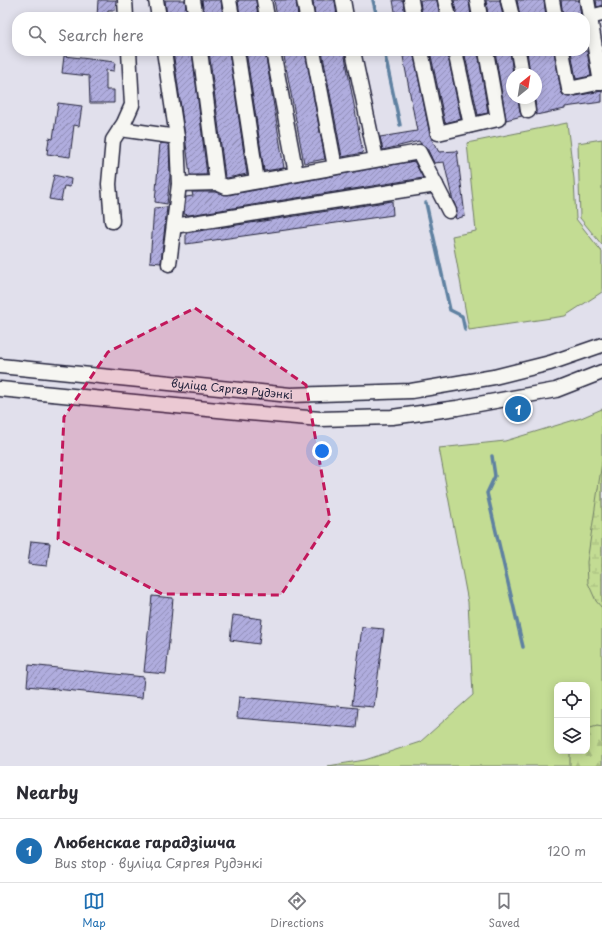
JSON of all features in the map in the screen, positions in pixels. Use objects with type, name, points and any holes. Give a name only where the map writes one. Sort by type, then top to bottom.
[{"type":"street","points":[[124,0],[125,12]]},
{"type":"street","points":[[156,0],[158,12]]},
{"type":"street","points":[[193,0],[195,12]]},
{"type":"street","points":[[229,0],[231,12]]},
{"type":"street","points":[[264,0],[266,12]]},
{"type":"street","points":[[304,0],[306,12]]},
{"type":"street","points":[[343,0],[345,12]]},
{"type":"street","points":[[411,0],[413,12]]},
{"type":"street","points":[[445,0],[447,12]]},
{"type":"street","points":[[477,0],[479,12]]},
{"type":"street","points":[[508,0],[511,12]]},
{"type":"street","points":[[552,0],[554,12]]},
{"type":"street","points":[[563,56],[569,89],[602,82],[596,15],[587,0]]},
{"type":"street","points":[[112,221],[110,184],[113,140],[132,105],[129,56]]},
{"type":"street","points":[[165,56],[177,137],[179,184],[169,264]]},
{"type":"street","points":[[201,56],[217,184]]},
{"type":"street","points":[[238,56],[257,181]]},
{"type":"street","points":[[275,56],[296,174]]},
{"type":"street","points":[[314,56],[335,167]]},
{"type":"street","points":[[354,56],[376,159]]},
{"type":"street","points":[[422,56],[438,133],[498,118],[487,56]]},
{"type":"street","points":[[456,56],[470,125]]},
{"type":"street","points":[[519,56],[521,68]]},
{"type":"street","points":[[120,129],[177,137]]},
{"type":"street","points":[[179,184],[217,184],[226,187],[419,152],[449,211]]},
{"type":"street","points":[[174,226],[436,185]]},
{"type":"street","name":"вуліца Сяргея Рудэнкі","points":[[0,366],[290,395],[411,391],[494,377],[550,363],[602,345]]},
{"type":"street","name":"вуліца Сяргея Рудэнкі","points":[[0,389],[249,414],[320,419],[392,416],[457,408],[556,390],[602,372]]},
{"type":"highlighted area","points":[[195,308],[306,385],[330,520],[281,595],[162,594],[58,539],[64,417],[108,352]]},
{"type":"green space","points":[[567,123],[574,179],[576,219],[602,252],[602,292],[565,316],[469,330],[452,236],[476,231],[467,143]]},
{"type":"green space","points":[[602,139],[602,245],[580,218],[578,143]]},
{"type":"green space","points":[[602,409],[602,766],[328,766],[365,760],[420,742],[473,695],[468,602],[439,448],[505,441],[581,418]]},
{"type":"green space","points":[[602,462],[602,608],[596,601],[588,583],[587,562]]},
{"type":"green space","points":[[597,726],[602,727],[602,766],[570,766],[570,754],[590,754],[590,728]]},
{"type":"building","points":[[98,0],[116,0],[115,10],[97,12]]},
{"type":"building","points":[[165,0],[185,0],[186,12],[166,12]]},
{"type":"building","points":[[202,0],[221,0],[222,12],[203,12]]},
{"type":"building","points":[[238,0],[256,0],[257,12],[239,12]]},
{"type":"building","points":[[274,0],[296,0],[297,12],[276,12]]},
{"type":"building","points":[[313,0],[335,0],[336,12],[314,12]]},
{"type":"building","points":[[393,0],[403,0],[404,12],[395,12]]},
{"type":"building","points":[[420,0],[437,0],[439,12],[421,12]]},
{"type":"building","points":[[454,0],[469,0],[470,12],[456,12]]},
{"type":"building","points":[[486,0],[500,0],[502,12],[487,12]]},
{"type":"building","points":[[517,0],[544,0],[545,12],[519,12]]},
{"type":"building","points":[[561,0],[579,0],[580,12],[562,12]]},
{"type":"building","points":[[596,0],[602,0],[602,6],[597,7]]},
{"type":"building","points":[[64,56],[115,62],[114,71],[106,70],[106,90],[114,90],[114,103],[90,103],[89,76],[62,73]]},
{"type":"building","points":[[174,56],[193,56],[207,175],[190,175]]},
{"type":"building","points":[[210,56],[230,56],[247,174],[227,178],[225,177]]},
{"type":"building","points":[[247,56],[266,56],[284,168],[264,171]]},
{"type":"building","points":[[284,56],[306,56],[325,159],[304,163]]},
{"type":"building","points":[[323,56],[345,56],[363,153],[342,157]]},
{"type":"building","points":[[403,56],[414,56],[432,140],[439,152],[457,151],[465,216],[456,219],[455,216],[457,211],[452,197],[444,162],[434,163],[427,148],[419,141],[383,150],[380,137],[417,131]]},
{"type":"building","points":[[431,56],[448,56],[461,119],[445,123]]},
{"type":"building","points":[[465,56],[479,56],[488,113],[478,115]]},
{"type":"building","points":[[496,56],[511,56],[512,68],[506,68],[506,104],[519,104],[522,116],[506,120]]},
{"type":"building","points":[[528,56],[555,56],[563,95],[570,97],[602,91],[602,102],[565,107],[565,109],[536,115],[535,104],[542,104],[542,68],[529,68]]},
{"type":"building","points":[[572,56],[588,56],[591,76],[576,79]]},
{"type":"building","points":[[58,103],[82,106],[79,126],[74,125],[70,157],[47,154],[49,138],[53,139]]},
{"type":"building","points":[[160,143],[169,144],[170,176],[167,204],[155,202]]},
{"type":"building","points":[[414,161],[423,178],[189,215],[184,214],[186,197],[193,196],[192,192],[215,192],[228,195]]},
{"type":"building","points":[[54,175],[71,179],[70,187],[64,186],[61,201],[49,199]]},
{"type":"building","points":[[392,201],[393,215],[186,244],[186,233]]},
{"type":"building","points":[[167,207],[161,263],[150,262],[154,208]]},
{"type":"building","points":[[31,541],[50,543],[47,566],[28,564]]},
{"type":"building","points":[[152,596],[173,598],[166,674],[144,672]]},
{"type":"building","points":[[233,615],[262,619],[259,644],[230,640]]},
{"type":"building","points":[[362,627],[384,629],[374,707],[352,705]]},
{"type":"building","points":[[29,665],[144,677],[142,698],[27,686]]},
{"type":"building","points":[[239,697],[358,708],[356,728],[237,718]]},
{"type":"waterway","points":[[373,0],[376,12]]},
{"type":"waterway","points":[[385,56],[400,125]]},
{"type":"waterway","points":[[426,203],[450,310],[462,316],[465,330]]},
{"type":"waterway","points":[[492,456],[495,476],[487,493],[523,647]]},
{"type":"place","name":"Любенскае гарадзішча","points":[[518,409]]}]
